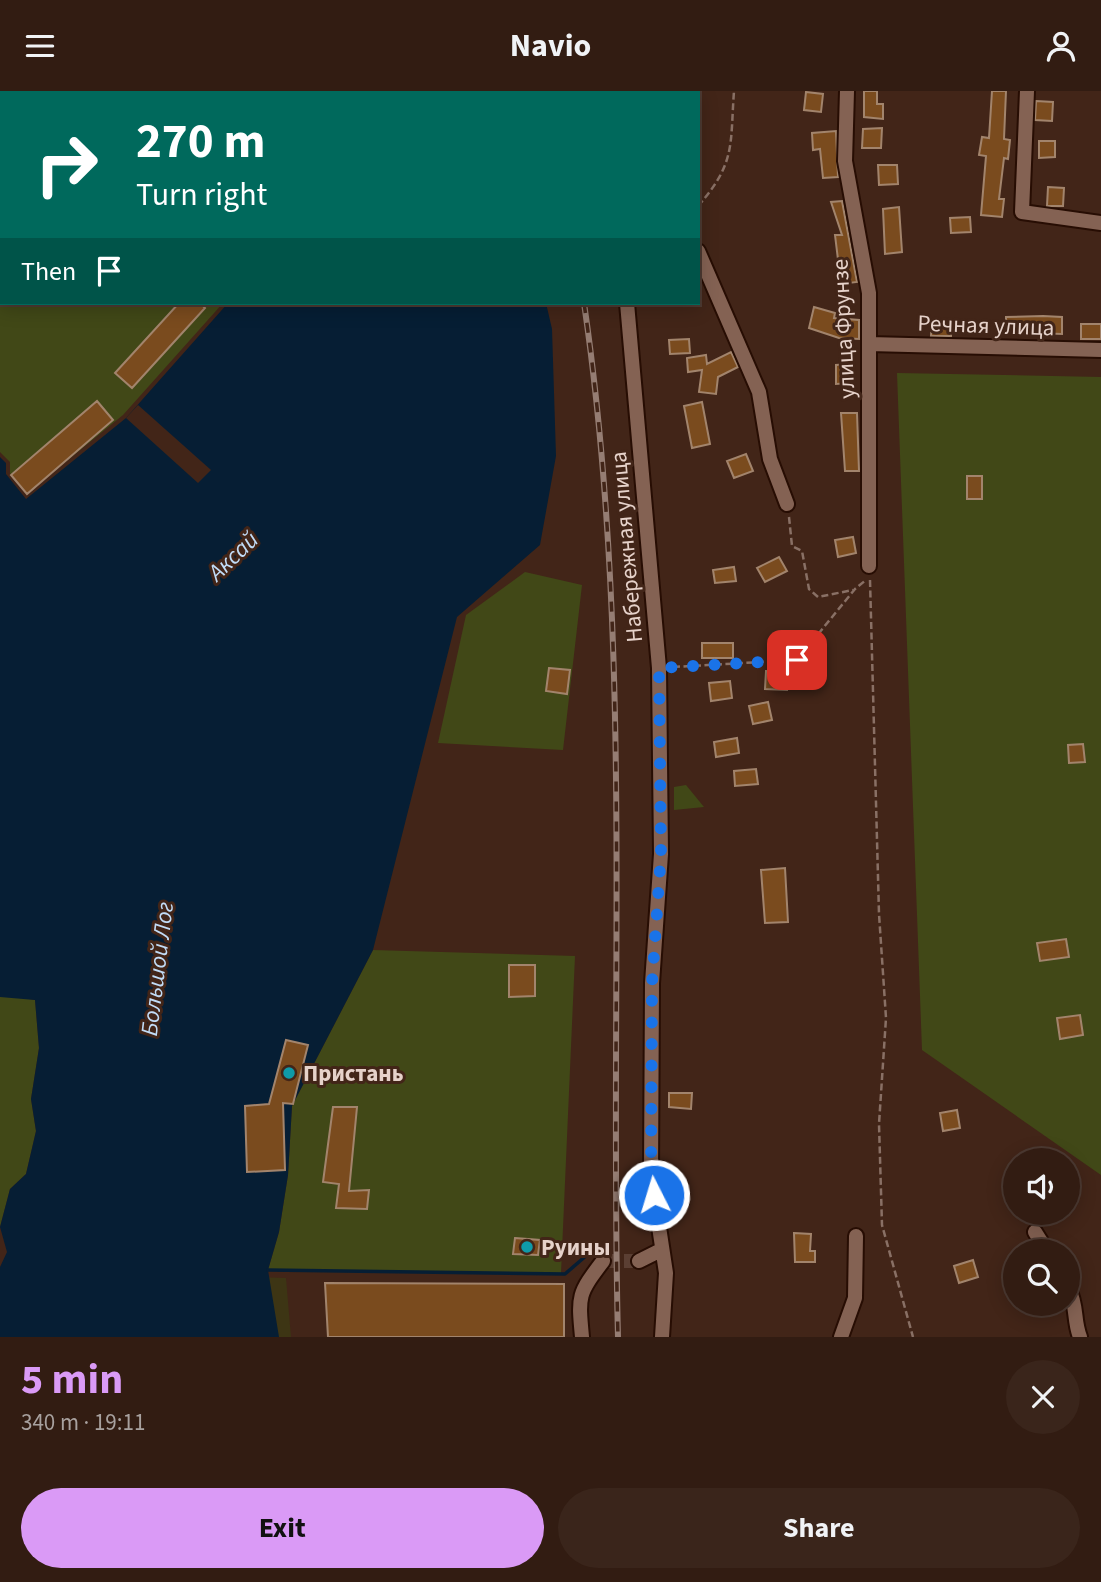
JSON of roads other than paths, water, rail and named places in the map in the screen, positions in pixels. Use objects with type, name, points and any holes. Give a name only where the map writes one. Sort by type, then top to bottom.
[{"type":"street","name":"улица Фрунзе","points":[[847,91],[845,161],[869,293],[869,566]]},
{"type":"street","points":[[1027,91],[1021,212],[1101,223]]},
{"type":"street","points":[[700,256],[759,392],[770,459],[787,504]]},
{"type":"street","name":"Набережная улица","points":[[627,305],[659,668],[661,854],[652,983],[651,1174],[666,1273],[662,1337]]},
{"type":"street","name":"Речная улица","points":[[869,344],[1101,350]]},
{"type":"street","points":[[1035,1232],[1039,1239]]},
{"type":"street","points":[[841,1337],[855,1299],[856,1236]]},
{"type":"street","points":[[639,1261],[662,1250]]},
{"type":"street","points":[[582,1337],[578,1300],[583,1288],[603,1261]]},
{"type":"street","points":[[1076,1316],[1080,1337]]},
{"type":"water","points":[[226,305],[546,305],[552,329],[556,456],[540,545],[457,617],[373,950],[292,1106],[288,1175],[279,1232],[268,1270],[279,1337],[0,1337],[0,1267],[7,1252],[0,1227],[10,1189],[26,1174],[36,1131],[31,1099],[39,1048],[35,1000],[0,997],[0,457],[6,463],[6,474],[26,499],[126,418]]},
{"type":"waterway","points":[[268,1270],[565,1274],[587,1255],[601,1256]]},
{"type":"tunnel","points":[[603,1261],[639,1261]]},
{"type":"railway","points":[[584,305],[599,431],[609,560],[614,689],[618,1337]]},
{"type":"place","name":"Пристань","points":[[289,1073]]},
{"type":"place","name":"Руины","points":[[527,1247]]},
{"type":"water label","name":"Аксай","points":[[233,556]]},
{"type":"water label","name":"Большой Лог","points":[[157,969]]}]
